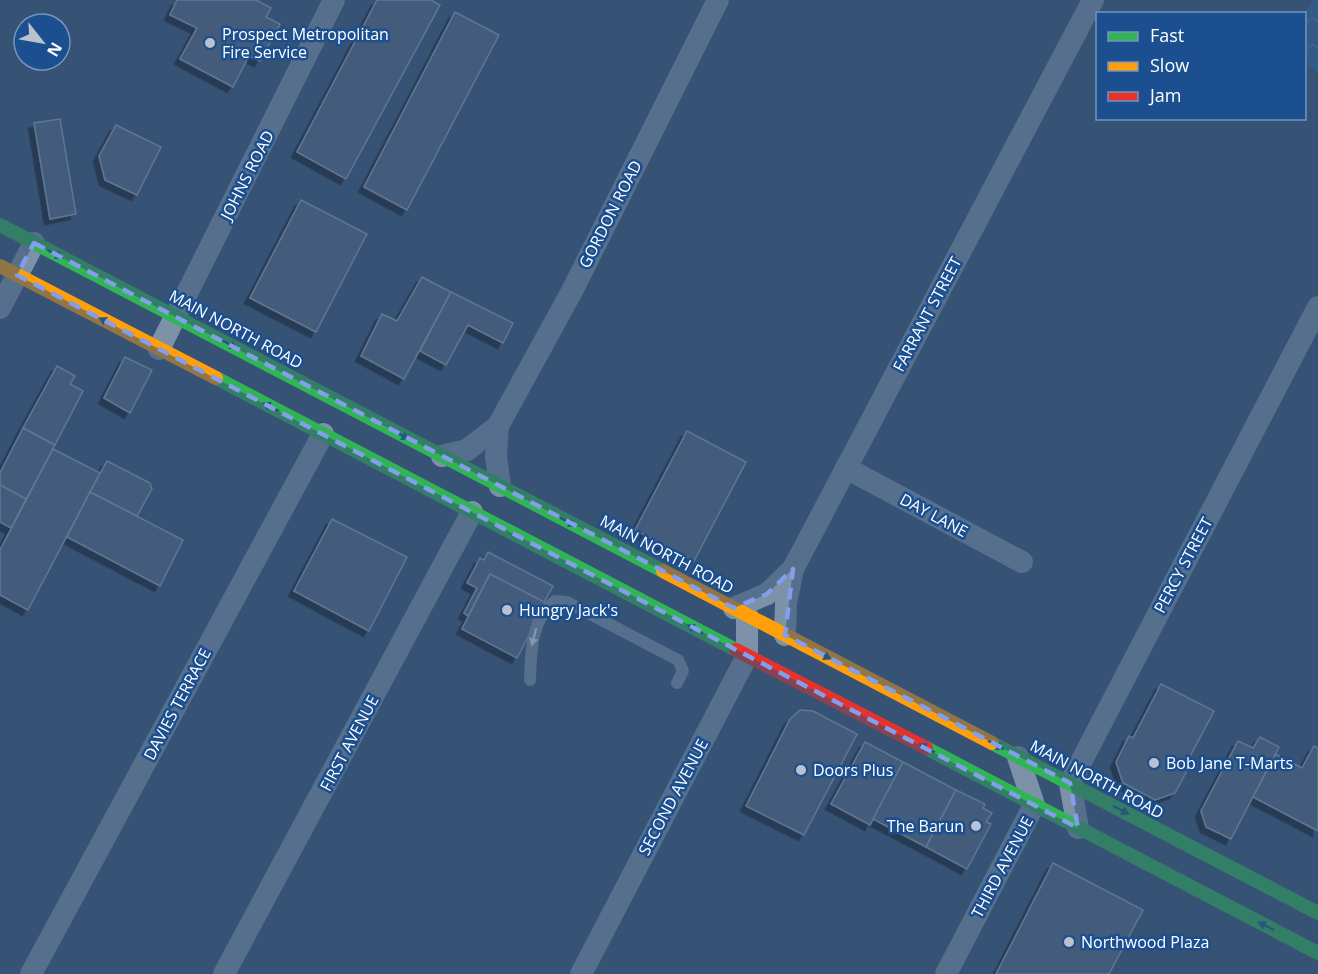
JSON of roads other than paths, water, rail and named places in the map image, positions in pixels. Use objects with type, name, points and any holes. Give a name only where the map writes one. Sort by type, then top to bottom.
[{"type":"highway","name":"MAIN NORTH ROAD","points":[[0,225],[442,456],[493,502],[543,509],[1318,913]]},
{"type":"highway","name":"MAIN NORTH ROAD","points":[[9,270],[323,434],[493,502],[747,656],[1318,953]]},
{"type":"highway","points":[[493,502],[543,509]]},
{"type":"street","name":"JOHNS ROAD","points":[[159,349],[334,0]]},
{"type":"street","name":"GORDON ROAD","points":[[442,456],[467,450],[498,426],[572,291],[718,0]]},
{"type":"street","name":"FARRANT STREET","points":[[785,635],[786,603],[793,569],[1093,0]]},
{"type":"street","points":[[0,308],[9,270],[34,243]]},
{"type":"street","name":"PERCY STREET","points":[[1070,783],[1318,307]]},
{"type":"street","name":"GORDON ROAD","points":[[493,502],[498,426]]},
{"type":"street","name":"DAVIES TERRACE","points":[[31,974],[323,434]]},
{"type":"street","name":"DAY LANE","points":[[846,468],[1022,562]]},
{"type":"street","name":"FIRST AVENUE","points":[[224,974],[493,502]]},
{"type":"street","points":[[740,612],[767,594],[793,569]]},
{"type":"street","name":"SECOND AVENUE","points":[[581,974],[747,656],[740,612]]},
{"type":"street","name":"THIRD AVENUE","points":[[946,974],[1034,805],[1018,757]]},
{"type":"street","points":[[1070,783],[1078,828]]},
{"type":"lane","points":[[530,680],[531,650],[536,627],[546,608],[555,601],[567,602],[678,660],[683,671],[677,683]]},
{"type":"place","name":"Prospect Metropolitan Fire Service","points":[[210,43]]},
{"type":"place","name":"Hungry Jack's","points":[[507,610]]},
{"type":"place","name":"Bob Jane T-Marts","points":[[1154,763]]},
{"type":"place","name":"Doors Plus","points":[[801,770]]},
{"type":"place","name":"The Barun","points":[[976,826]]},
{"type":"place","name":"Northwood Plaza","points":[[1069,942]]}]
